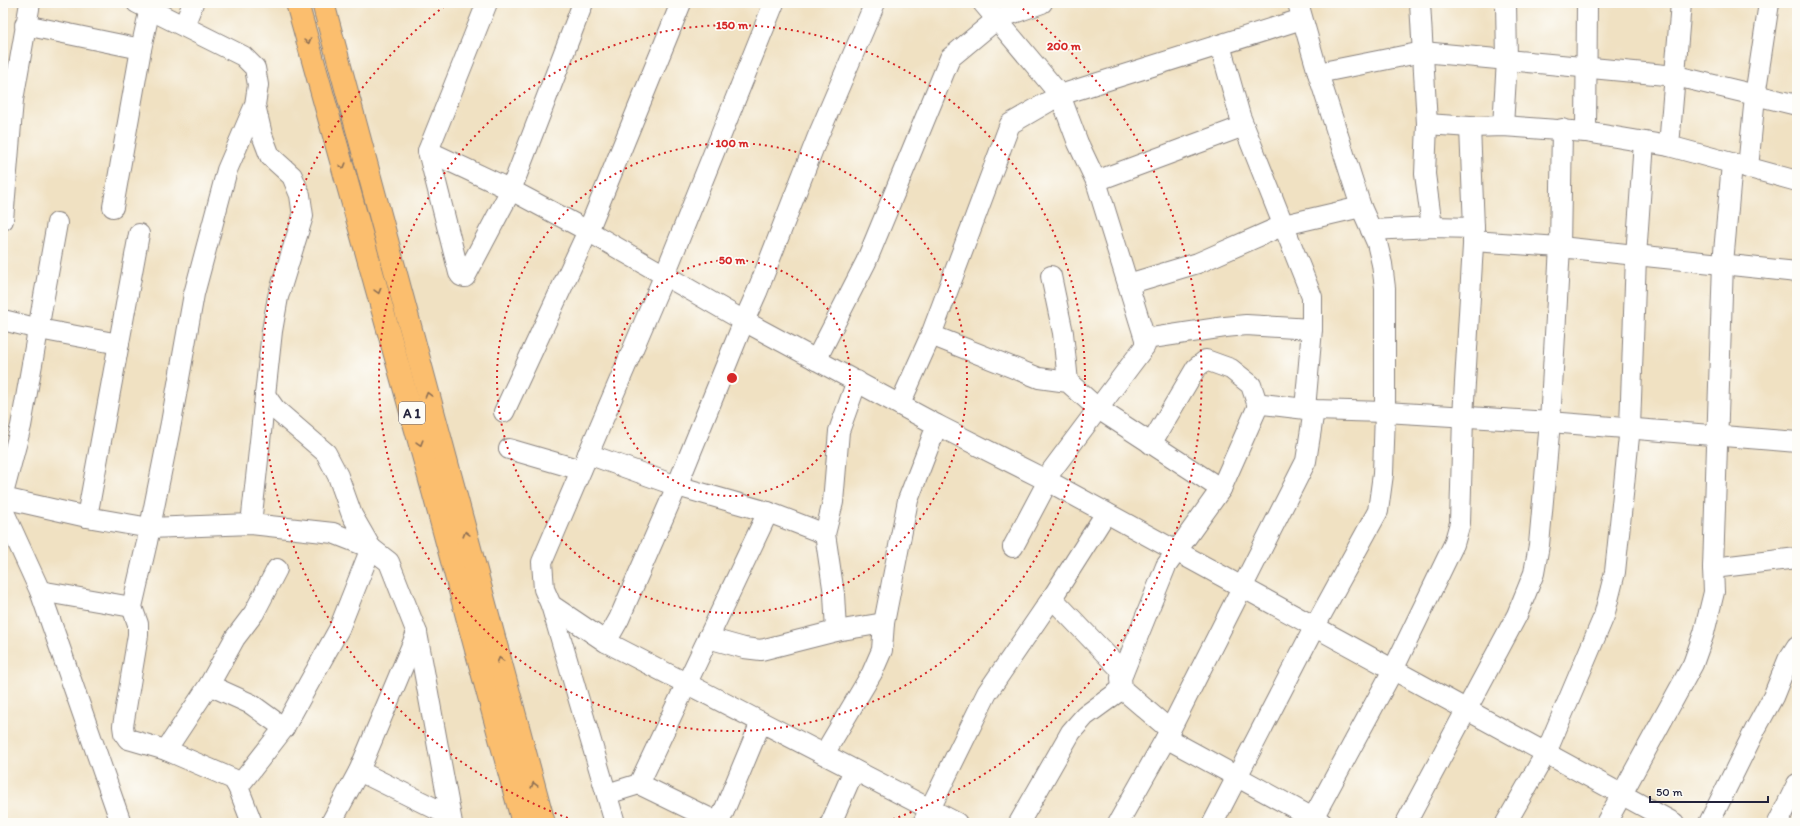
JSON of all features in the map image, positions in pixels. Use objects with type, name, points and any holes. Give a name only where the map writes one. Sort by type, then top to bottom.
[{"type":"highway","name":"A 1","points":[[297,3],[434,491],[522,823]]},
{"type":"highway","name":"A 1","points":[[322,3],[544,823]]},
{"type":"street","points":[[3,220],[13,100],[30,3]]},
{"type":"street","points":[[184,26],[193,3]]},
{"type":"street","points":[[487,3],[428,151],[459,273],[461,276],[465,277],[511,190],[583,3]]},
{"type":"street","points":[[504,412],[588,231],[681,3]]},
{"type":"street","points":[[615,823],[551,605],[544,589],[542,562],[664,274],[774,3]]},
{"type":"street","points":[[606,642],[619,619],[677,486],[744,320],[757,292],[818,136],[875,3]]},
{"type":"street","points":[[983,3],[1060,95],[1078,143],[1096,181],[1145,339],[1145,346],[1049,474],[1048,481],[1013,547]]},
{"type":"street","points":[[816,360],[866,262],[950,58],[997,18],[1042,3]]},
{"type":"street","points":[[1420,3],[1426,124],[1426,174],[1432,227]]},
{"type":"street","points":[[1503,126],[1507,60],[1506,3]]},
{"type":"street","points":[[1586,132],[1587,3]]},
{"type":"street","points":[[1669,146],[1682,3]]},
{"type":"street","points":[[1606,823],[1621,793],[1693,664],[1704,633],[1714,592],[1713,568],[1723,263],[1740,166],[1755,96],[1769,3]]},
{"type":"street","points":[[113,207],[141,49],[144,6],[243,56],[255,68],[258,85],[255,105],[227,170],[194,294],[171,422],[150,528],[132,607],[138,624],[138,636],[123,726],[124,733],[128,739],[166,750],[228,776],[238,787],[252,823]]},
{"type":"street","points":[[900,404],[931,335],[1010,124],[1060,95],[1220,45],[1300,11],[1318,73],[1361,207],[1371,230],[1382,264],[1385,288],[1385,412],[1383,474],[1378,511],[1315,626],[1213,823]]},
{"type":"street","points":[[25,25],[141,49]]},
{"type":"street","points":[[1118,823],[1168,734],[1243,588],[1306,460],[1310,410],[1312,297],[1244,126],[1220,45]]},
{"type":"street","points":[[1318,73],[1423,52],[1676,76],[1797,105]]},
{"type":"street","points":[[251,524],[272,331],[278,297],[303,216],[300,195],[292,176],[270,156],[262,135],[255,105]]},
{"type":"street","points":[[1426,124],[1470,127],[1503,126],[1562,129],[1586,132],[1669,146],[1797,181]]},
{"type":"street","points":[[1096,181],[1244,126]]},
{"type":"street","points":[[1052,598],[1168,734],[1237,777],[1318,820],[1454,544],[1460,523],[1463,417],[1474,234],[1470,127]]},
{"type":"street","points":[[1406,823],[1517,616],[1534,573],[1539,545],[1550,422],[1560,247],[1562,129]]},
{"type":"street","points":[[1506,823],[1546,753],[1606,608],[1615,572],[1630,427],[1636,256],[1644,142]]},
{"type":"street","points":[[428,151],[511,190],[588,231],[816,360],[937,425],[1048,481],[1674,823]]},
{"type":"street","points":[[1128,284],[1198,263],[1284,225],[1361,207]]},
{"type":"street","points":[[3,494],[21,426],[39,329],[56,223]]},
{"type":"street","points":[[1371,230],[1432,227],[1560,247],[1797,272]]},
{"type":"street","points":[[87,517],[139,234]]},
{"type":"street","points":[[1051,276],[1063,333],[1068,382]]},
{"type":"street","points":[[3,320],[39,329],[120,344]]},
{"type":"street","points":[[1145,339],[1246,325],[1312,329]]},
{"type":"street","points":[[931,335],[1039,378],[1068,382],[1097,408],[1221,489]]},
{"type":"street","points":[[1019,823],[1071,732],[1085,716],[1122,681],[1166,566],[1221,489],[1258,406],[1251,385],[1231,369],[1206,360],[1196,368],[1151,444]]},
{"type":"street","points":[[836,631],[834,594],[825,534],[833,502],[839,431],[856,381]]},
{"type":"street","points":[[265,395],[275,409],[326,453],[338,476],[352,515],[371,548]]},
{"type":"street","points":[[1258,406],[1263,404],[1310,410],[1385,412],[1630,427],[1797,442]]},
{"type":"street","points":[[824,754],[872,673],[882,650],[884,623],[908,500],[937,425]]},
{"type":"street","points":[[509,449],[584,462],[677,486],[768,512],[825,534]]},
{"type":"street","points":[[3,498],[87,517],[150,528],[251,524],[333,533],[371,548],[389,562],[417,633],[445,817]]},
{"type":"street","points":[[3,510],[40,591],[121,823]]},
{"type":"street","points":[[639,784],[768,512]]},
{"type":"street","points":[[927,816],[987,693],[1052,598],[1106,513]]},
{"type":"street","points":[[238,787],[284,728],[339,629],[371,548]]},
{"type":"street","points":[[1713,568],[1797,558]]},
{"type":"street","points":[[166,750],[209,685],[235,638],[254,613],[277,569]]},
{"type":"street","points":[[40,591],[132,607]]},
{"type":"street","points":[[551,605],[606,642],[854,770],[927,816],[956,823]]},
{"type":"street","points":[[708,638],[744,648],[761,650],[836,631],[884,623]]},
{"type":"street","points":[[331,823],[359,771],[417,633]]},
{"type":"street","points":[[1709,823],[1756,728],[1773,698],[1788,660],[1797,646]]},
{"type":"street","points":[[209,685],[251,704],[284,728]]},
{"type":"street","points":[[607,794],[639,784],[719,823],[761,722]]},
{"type":"street","points":[[831,823],[854,770]]},
{"type":"street","points":[[359,771],[445,817]]},
{"type":"street","points":[[1778,823],[1795,792]]}]
